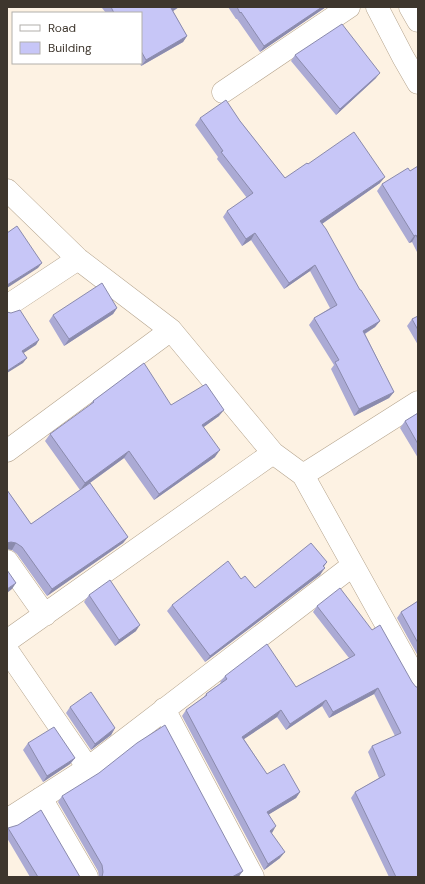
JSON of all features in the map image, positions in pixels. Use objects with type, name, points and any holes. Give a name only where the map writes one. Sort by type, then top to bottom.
[{"type":"street","points":[[223,92],[349,7]]},
{"type":"street","points":[[377,7],[418,83]]},
{"type":"street","points":[[410,7],[418,21]]},
{"type":"street","points":[[7,190],[78,259],[171,330],[273,453],[303,475],[352,566],[418,682]]},
{"type":"street","points":[[7,306],[78,259]]},
{"type":"street","points":[[7,451],[171,330]]},
{"type":"street","points":[[303,475],[418,402]]},
{"type":"street","points":[[7,641],[273,453]]},
{"type":"street","points":[[7,561],[45,614]]},
{"type":"street","points":[[7,820],[88,768],[352,566]]},
{"type":"street","points":[[7,650],[88,768]]},
{"type":"street","points":[[164,709],[253,877]]},
{"type":"street","points":[[41,798],[87,877]]},
{"type":"building","points":[[111,7],[173,7],[171,8],[187,36],[146,60],[142,53],[142,12],[114,12]]},
{"type":"building","points":[[237,7],[322,7],[264,46]]},
{"type":"building","points":[[342,24],[380,73],[340,109],[295,55]]},
{"type":"building","points":[[226,100],[240,121],[285,178],[354,132],[385,177],[320,221],[360,290],[380,321],[363,331],[394,392],[359,409],[335,362],[339,360],[314,318],[337,305],[315,265],[289,283],[255,233],[246,239],[227,211],[253,193],[221,152],[223,151],[200,118]]},
{"type":"building","points":[[418,166],[418,239],[416,235],[414,236],[382,184],[408,168],[410,171]]},
{"type":"building","points":[[17,226],[42,263],[7,285],[7,233]]},
{"type":"building","points":[[102,283],[117,308],[69,339],[53,315]]},
{"type":"building","points":[[20,310],[39,340],[22,351],[27,358],[7,371],[7,312],[11,313]]},
{"type":"building","points":[[418,316],[418,330],[412,319]]},
{"type":"building","points":[[144,363],[171,405],[206,384],[224,410],[202,425],[220,450],[159,494],[129,451],[85,483],[50,434]]},
{"type":"building","points":[[418,413],[418,444],[405,421]]},
{"type":"building","points":[[90,483],[128,537],[52,589],[22,547],[16,543],[7,543],[7,490],[31,524]]},
{"type":"building","points":[[311,543],[327,562],[323,566],[325,568],[210,656],[172,605],[228,561],[241,579],[245,576],[255,588]]},
{"type":"building","points":[[7,570],[16,583],[7,589]]},
{"type":"building","points":[[110,580],[140,625],[119,640],[89,595]]},
{"type":"building","points":[[340,588],[372,630],[380,625],[412,682],[416,687],[418,687],[418,877],[396,877],[355,792],[385,775],[372,746],[401,733],[378,688],[333,712],[326,700],[290,724],[281,710],[242,737],[267,774],[284,764],[300,792],[267,812],[276,826],[270,831],[285,852],[268,864],[186,710],[227,679],[225,676],[267,644],[296,687],[355,655],[317,606]]},
{"type":"building","points":[[418,601],[418,643],[401,612]]},
{"type":"building","points":[[91,692],[115,728],[95,744],[70,707]]},
{"type":"building","points":[[165,725],[243,871],[232,877],[102,877],[102,865],[62,796],[99,773],[137,743]]},
{"type":"building","points":[[54,727],[75,758],[47,776],[28,743]]},
{"type":"building","points":[[41,810],[80,877],[38,877],[8,828],[18,825]]}]
